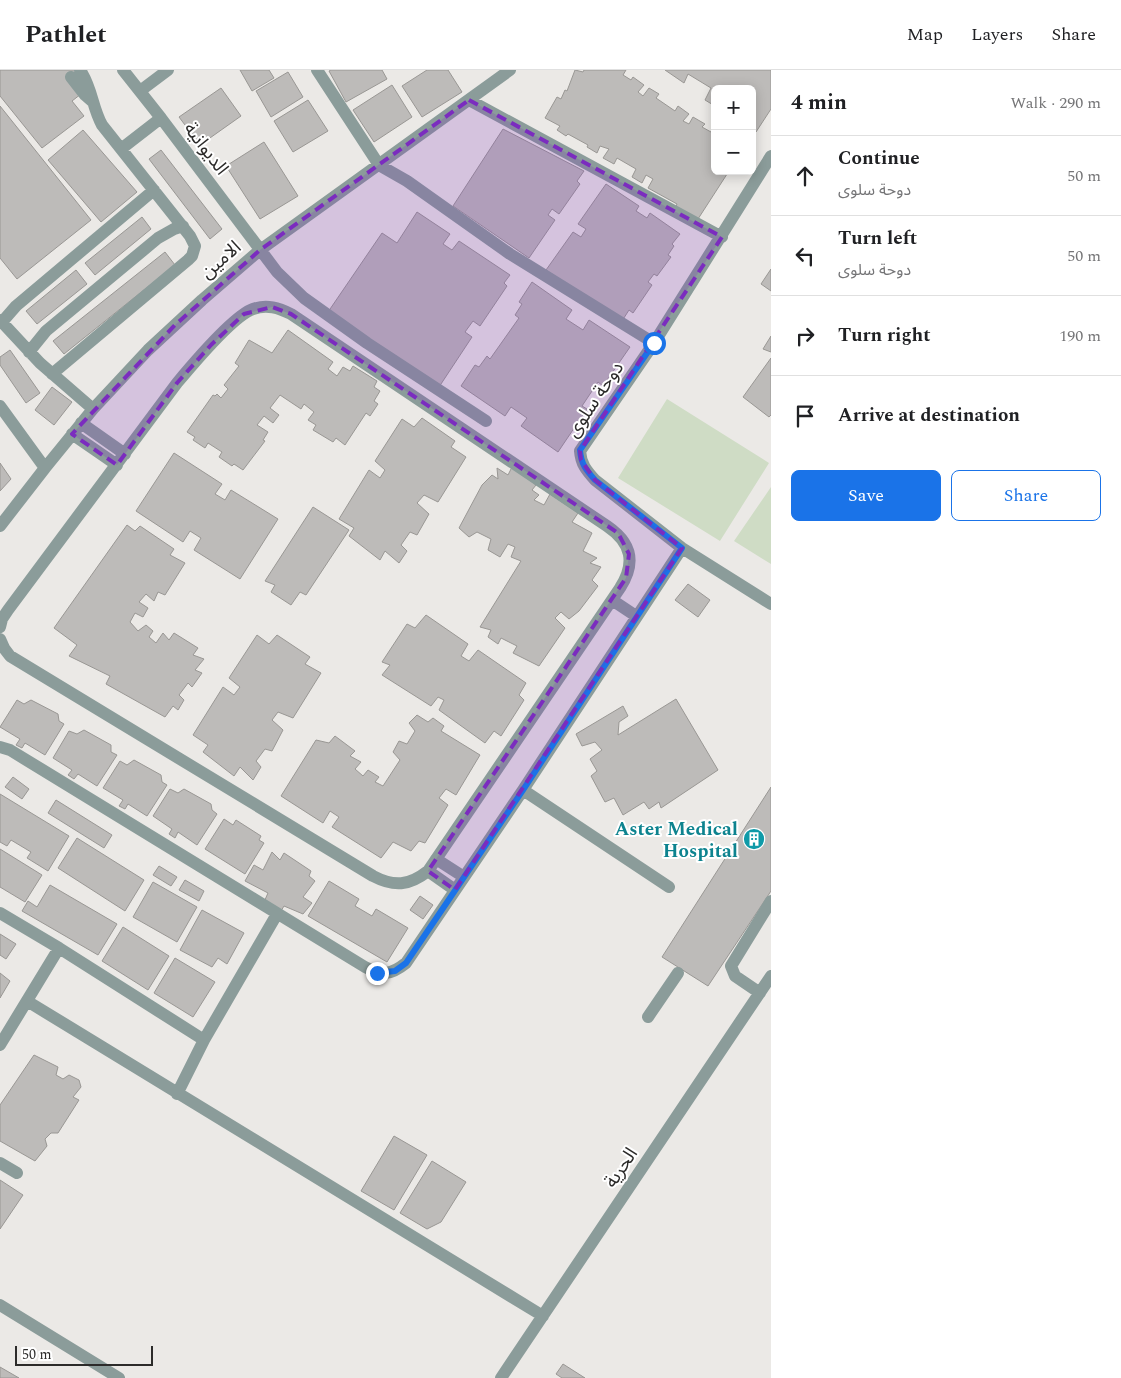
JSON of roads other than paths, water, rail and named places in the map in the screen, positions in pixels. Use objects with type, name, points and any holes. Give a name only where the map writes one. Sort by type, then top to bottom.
[{"type":"street","name":"الديوانية","points":[[123,70],[277,272],[304,298],[367,343],[486,421]]},
{"type":"street","points":[[140,91],[168,70]]},
{"type":"street","points":[[317,70],[379,165],[407,181],[510,254],[654,343]]},
{"type":"street","name":"الامين","points":[[0,526],[81,423],[175,325],[260,250],[508,71]]},
{"type":"street","points":[[52,374],[192,256],[195,246],[194,240],[102,125],[93,102],[85,95],[76,74]]},
{"type":"street","points":[[470,100],[722,237]]},
{"type":"street","points":[[121,149],[161,118]]},
{"type":"street","name":"دوحة سلوى","points":[[771,156],[654,343],[580,450],[581,460],[585,469],[595,480],[682,548],[771,604]]},
{"type":"street","points":[[94,409],[52,374],[1,321],[20,302],[154,190]]},
{"type":"street","points":[[29,352],[46,331],[158,238],[182,226]]},
{"type":"street","points":[[0,627],[2,619],[8,610],[177,383],[235,322],[252,309],[272,307],[282,310],[618,532],[625,542],[629,554],[630,566],[626,578],[612,600],[428,871],[407,883],[383,882],[10,656],[0,639]]},
{"type":"street","points":[[0,406],[44,468]]},
{"type":"street","points":[[81,423],[125,454]]},
{"type":"street","points":[[72,434],[117,465]]},
{"type":"street","points":[[0,747],[10,750],[377,973],[395,971],[406,963],[464,878],[682,548]]},
{"type":"street","points":[[612,600],[636,616]]},
{"type":"street","points":[[523,790],[669,887]]},
{"type":"street","points":[[436,859],[464,878]]},
{"type":"street","points":[[428,871],[455,890]]},
{"type":"street","points":[[760,993],[735,976],[731,966],[771,901]]},
{"type":"street","points":[[0,913],[204,1040]]},
{"type":"street","points":[[178,1094],[204,1040],[278,914]]},
{"type":"street","points":[[0,1045],[59,948]]},
{"type":"street","points":[[648,1017],[678,973]]},
{"type":"street","name":"الحرية","points":[[501,1378],[771,976]]},
{"type":"street","points":[[27,1001],[543,1316]]},
{"type":"street","points":[[0,1163],[17,1174]]},
{"type":"street","points":[[0,1305],[119,1378]]},
{"type":"place","name":"Aster Medical Hospital","points":[[754,839]]}]
